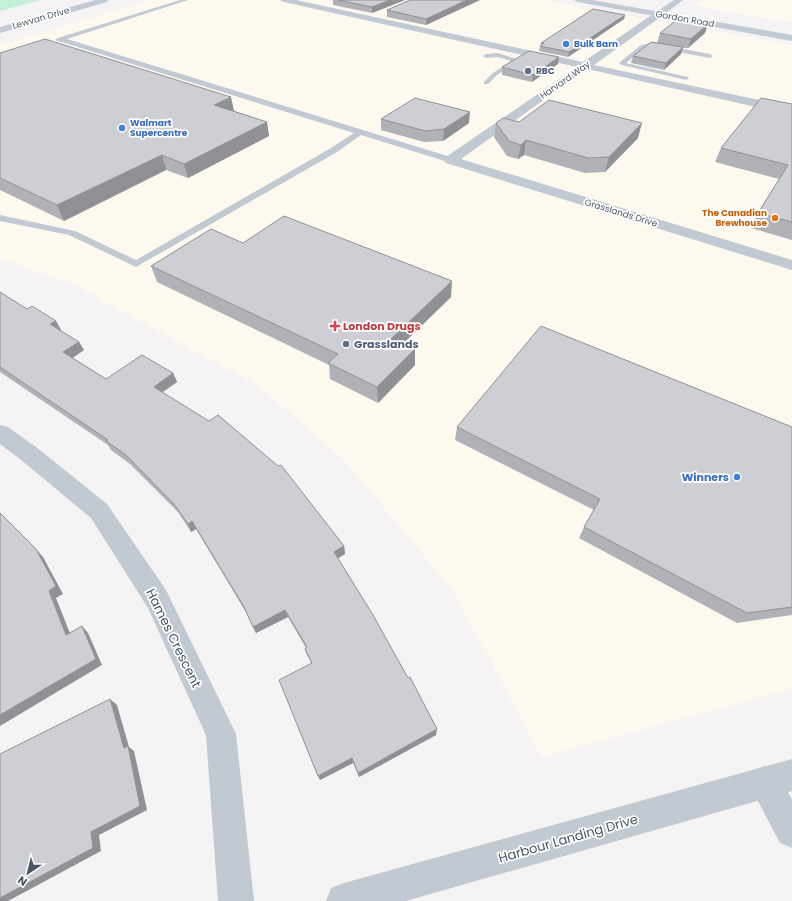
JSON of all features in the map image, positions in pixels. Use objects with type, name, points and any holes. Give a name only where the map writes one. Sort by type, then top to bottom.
[{"type":"main road","points":[[29,22],[98,0]]},
{"type":"main road","name":"Lewvan Drive","points":[[0,30],[104,0]]},
{"type":"main road","name":"Gordon Road","points":[[578,0],[792,38]]},
{"type":"main road","name":"Gordon Road","points":[[625,0],[792,29]]},
{"type":"street","points":[[284,0],[792,111]]},
{"type":"street","name":"Harvard Way","points":[[450,160],[679,0]]},
{"type":"street","points":[[371,19],[384,14]]},
{"type":"street","name":"Grasslands Drive","points":[[450,160],[792,265]]},
{"type":"street","name":"Hames Crescent","points":[[0,433],[28,453],[100,511],[157,599],[220,734],[236,901]]},
{"type":"street","points":[[778,778],[792,831]]},
{"type":"street","name":"Harbour Landing Drive","points":[[344,901],[778,778]]},
{"type":"lane","points":[[52,41],[185,0]]},
{"type":"lane","points":[[60,39],[450,160]]},
{"type":"lane","points":[[686,78],[624,64],[622,62],[643,46],[651,45],[710,56]]},
{"type":"lane","points":[[486,56],[498,55],[516,60],[495,74],[486,83]]},
{"type":"lane","points":[[0,218],[72,232],[136,264],[334,150],[360,132]]},
{"type":"shaded area","name":"Grasslands","points":[[150,0],[545,0],[792,45],[792,689],[541,757],[453,591],[344,460],[257,385],[76,286],[0,258],[0,45]]},
{"type":"shaded area","points":[[702,0],[792,0],[792,23],[694,6]]},
{"type":"green space","points":[[0,0],[41,0],[0,11]]},
{"type":"building","points":[[338,0],[390,0],[372,7]]},
{"type":"building","points":[[410,0],[467,0],[426,19],[387,10]]},
{"type":"building","points":[[593,9],[625,15],[569,52],[540,46],[544,43],[541,43]]},
{"type":"building","points":[[679,18],[708,24],[691,39],[660,33]]},
{"type":"building","name":"Walmart Supercentre","points":[[45,39],[231,97],[214,105],[267,122],[184,164],[162,155],[57,205],[0,178],[0,53]]},
{"type":"building","points":[[651,42],[683,47],[666,63],[633,56]]},
{"type":"building","points":[[529,51],[559,57],[533,75],[502,67]]},
{"type":"building","points":[[415,98],[470,112],[444,129],[425,131],[381,119]]},
{"type":"building","points":[[761,98],[792,104],[792,222],[758,213],[788,165],[721,148]]},
{"type":"building","points":[[549,100],[642,123],[609,157],[588,158],[526,140],[521,145],[509,141],[496,123],[503,118],[519,122]]},
{"type":"building","name":"London Drugs","points":[[284,216],[452,281],[391,339],[415,349],[377,387],[328,363],[338,354],[151,266],[211,229],[243,243]]},
{"type":"building","points":[[0,292],[27,309],[32,306],[56,321],[50,324],[79,342],[63,352],[106,379],[142,355],[173,373],[154,387],[209,421],[218,415],[278,466],[281,465],[344,546],[334,552],[373,615],[408,678],[410,677],[437,729],[358,773],[352,758],[318,776],[279,680],[312,663],[305,649],[307,647],[285,610],[253,627],[244,607],[192,521],[188,524],[174,504],[126,455],[106,441],[108,440],[0,367]]},
{"type":"building","points":[[541,326],[792,427],[792,607],[747,613],[584,527],[600,499],[457,427]]},
{"type":"building","points":[[0,513],[36,549],[56,586],[49,591],[66,635],[82,626],[96,659],[0,715]]},
{"type":"building","points":[[110,699],[124,748],[128,746],[140,806],[91,832],[93,848],[0,898],[0,754]]},
{"type":"place","name":"Bulk Barn","points":[[566,44]]},
{"type":"place","name":"RBC","points":[[528,71]]},
{"type":"place","name":"Walmart Supercentre","points":[[122,128]]},
{"type":"place","name":"The Canadian Brewhouse","points":[[775,218]]},
{"type":"place","name":"London Drugs","points":[[335,326]]},
{"type":"place","name":"Grasslands","points":[[346,344]]},
{"type":"place","name":"Winners","points":[[737,477]]}]
